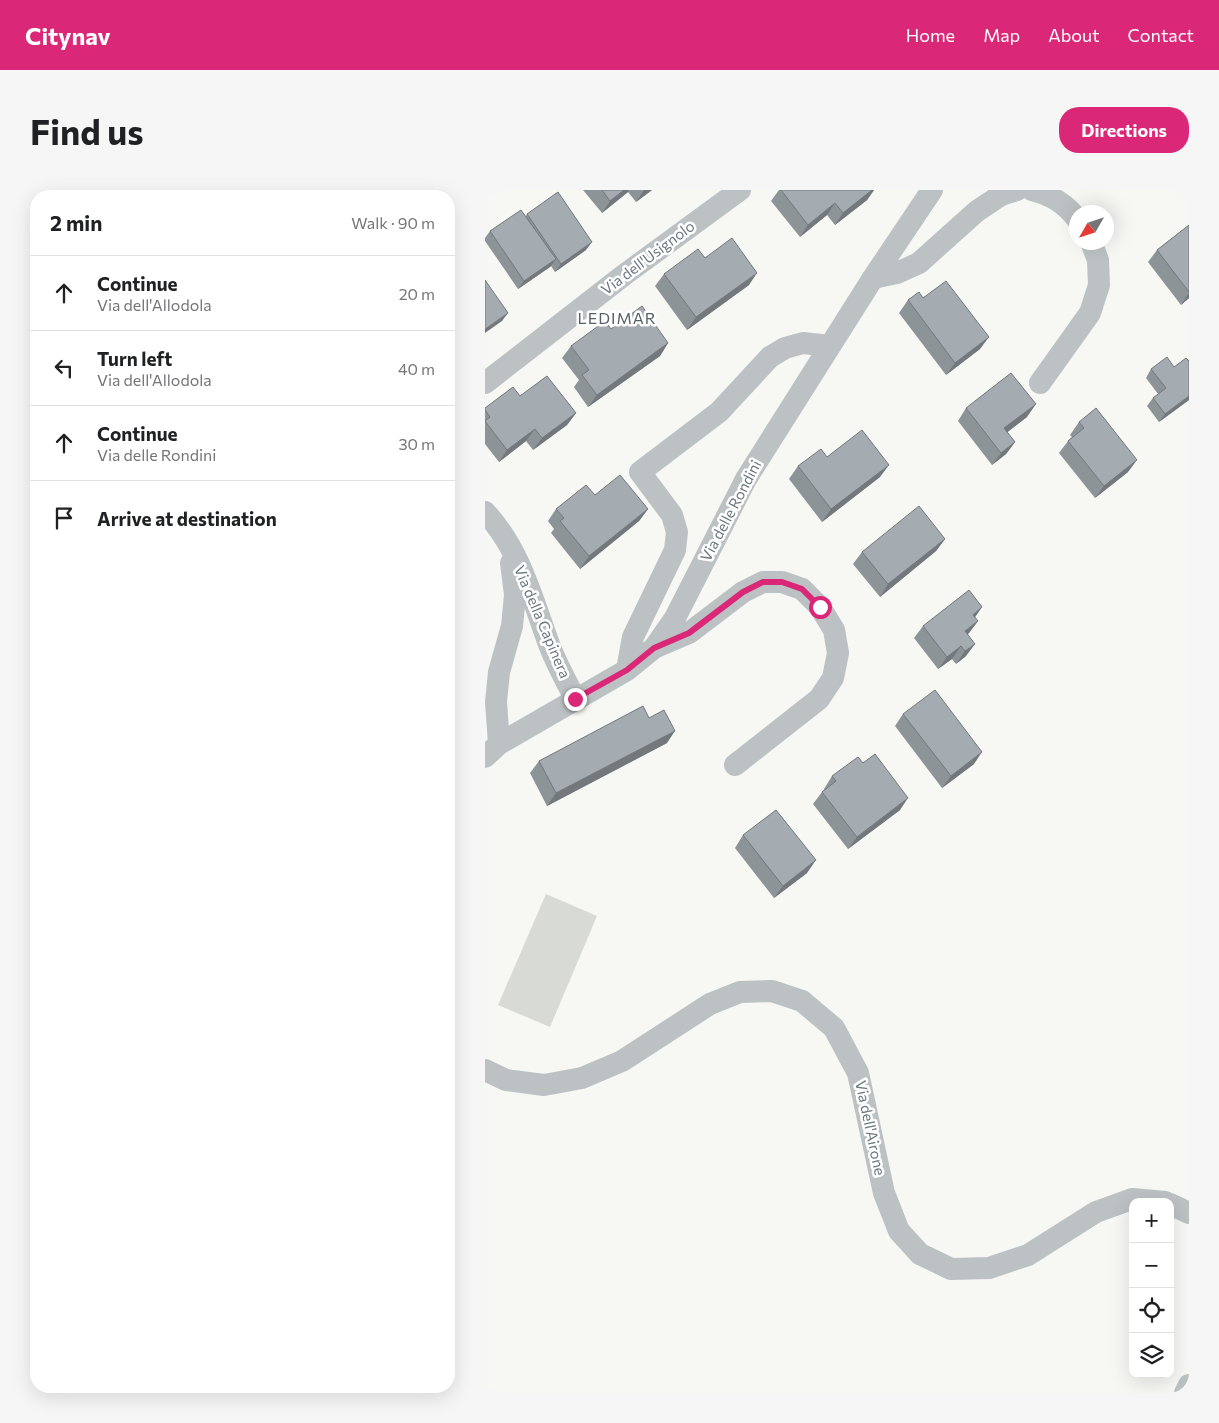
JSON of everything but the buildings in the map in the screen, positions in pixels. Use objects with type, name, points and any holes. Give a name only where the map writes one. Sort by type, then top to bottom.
[{"type":"street","name":"Via dell'Usignolo","points":[[485,383],[624,275],[740,190]]},
{"type":"street","name":"Via delle Rondini","points":[[492,750],[575,699],[627,670],[654,648],[675,618],[746,479],[873,278],[932,190]]},
{"type":"street","points":[[873,278],[897,273],[919,263],[977,211],[1001,195],[1017,190]]},
{"type":"street","points":[[1031,190],[1045,193],[1069,211]]},
{"type":"street","points":[[1040,383],[1091,313],[1099,285],[1098,260],[1094,250]]},
{"type":"street","name":"Via delle Rondini","points":[[627,670],[633,637],[675,550],[677,532],[672,516],[640,472],[719,412],[770,357],[785,348],[803,343],[830,346]]},
{"type":"street","name":"Via della Capinera","points":[[485,512],[509,545],[531,592],[551,649],[575,699]]},
{"type":"street","name":"Via della Capinera","points":[[492,750],[499,672],[512,626],[515,595],[509,545]]},
{"type":"street","points":[[654,648],[689,633],[743,592],[763,582],[782,582],[802,589],[820,607],[833,630],[838,653],[833,678],[819,699],[735,765]]},
{"type":"street","name":"Via dell'Airone","points":[[485,1070],[506,1080],[544,1085],[582,1078],[622,1061],[709,1004],[740,992],[772,990],[802,1001],[834,1028],[858,1073],[884,1193],[899,1231],[920,1254],[951,1269],[989,1268],[1028,1255],[1096,1212],[1129,1200]]},
{"type":"street","points":[[1174,1206],[1189,1213]]},
{"type":"street","points":[[1185,1393],[1189,1385]]},
{"type":"shaded area","points":[[546,894],[597,916],[550,1027],[498,1005]]},
{"type":"district","name":"LEDIMAR","points":[[617,318]]},
{"type":"route","points":[[575,699],[627,670],[654,648],[689,633],[743,592],[763,582],[782,582],[802,589],[820,607]]}]
